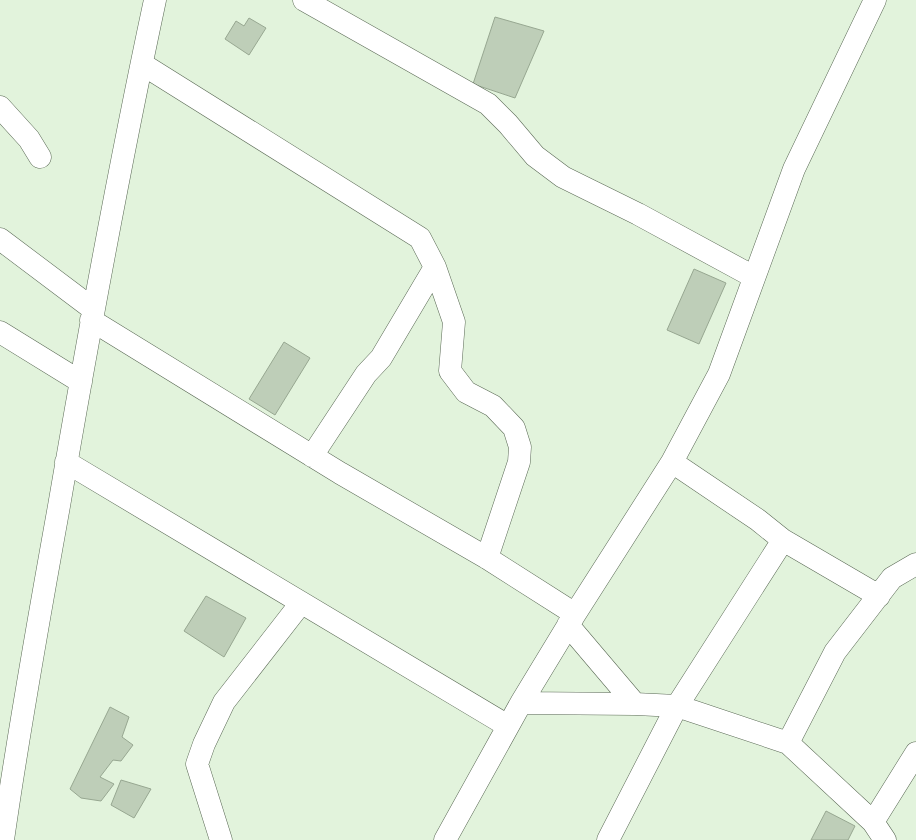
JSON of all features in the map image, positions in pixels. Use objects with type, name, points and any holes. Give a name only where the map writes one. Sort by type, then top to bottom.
[{"type":"street","points":[[3,840],[16,751],[92,315],[155,0]]},
{"type":"street","points":[[304,0],[488,104],[508,124],[535,156],[563,177],[638,214],[754,277]]},
{"type":"street","points":[[452,838],[521,703],[572,619],[672,462],[719,374],[794,169],[875,0]]},
{"type":"street","points":[[142,64],[420,238],[435,267],[454,322],[450,371],[466,392],[493,406],[514,428],[520,447],[519,462],[487,558]]},
{"type":"street","points":[[0,107],[29,139],[40,157]]},
{"type":"street","points":[[0,239],[92,315],[312,456],[487,558],[572,619],[635,704]]},
{"type":"street","points":[[312,456],[366,374],[381,358],[435,267]]},
{"type":"street","points":[[0,332],[81,382]]},
{"type":"street","points":[[66,462],[508,726]]},
{"type":"street","points":[[672,462],[758,520],[783,540],[879,596]]},
{"type":"street","points":[[608,840],[677,706],[783,540]]},
{"type":"street","points":[[788,743],[835,652],[892,578],[916,564]]},
{"type":"street","points":[[221,840],[197,764],[204,744],[224,702],[301,603]]},
{"type":"street","points":[[521,703],[677,706],[788,743],[880,834],[916,753]]},
{"type":"building","points":[[495,17],[544,31],[515,98],[473,84]]},
{"type":"building","points":[[249,18],[266,28],[249,55],[225,39],[236,21],[244,26]]},
{"type":"building","points":[[694,269],[726,283],[699,344],[667,330]]},
{"type":"building","points":[[284,342],[310,358],[275,415],[249,399]]},
{"type":"building","points":[[206,596],[246,618],[224,657],[184,631]]},
{"type":"building","points":[[110,707],[129,717],[122,737],[133,745],[121,761],[113,760],[100,777],[114,784],[101,801],[81,798],[70,789]]},
{"type":"building","points":[[121,780],[151,789],[134,818],[111,805]]},
{"type":"building","points":[[826,811],[855,826],[848,840],[811,840]]}]
